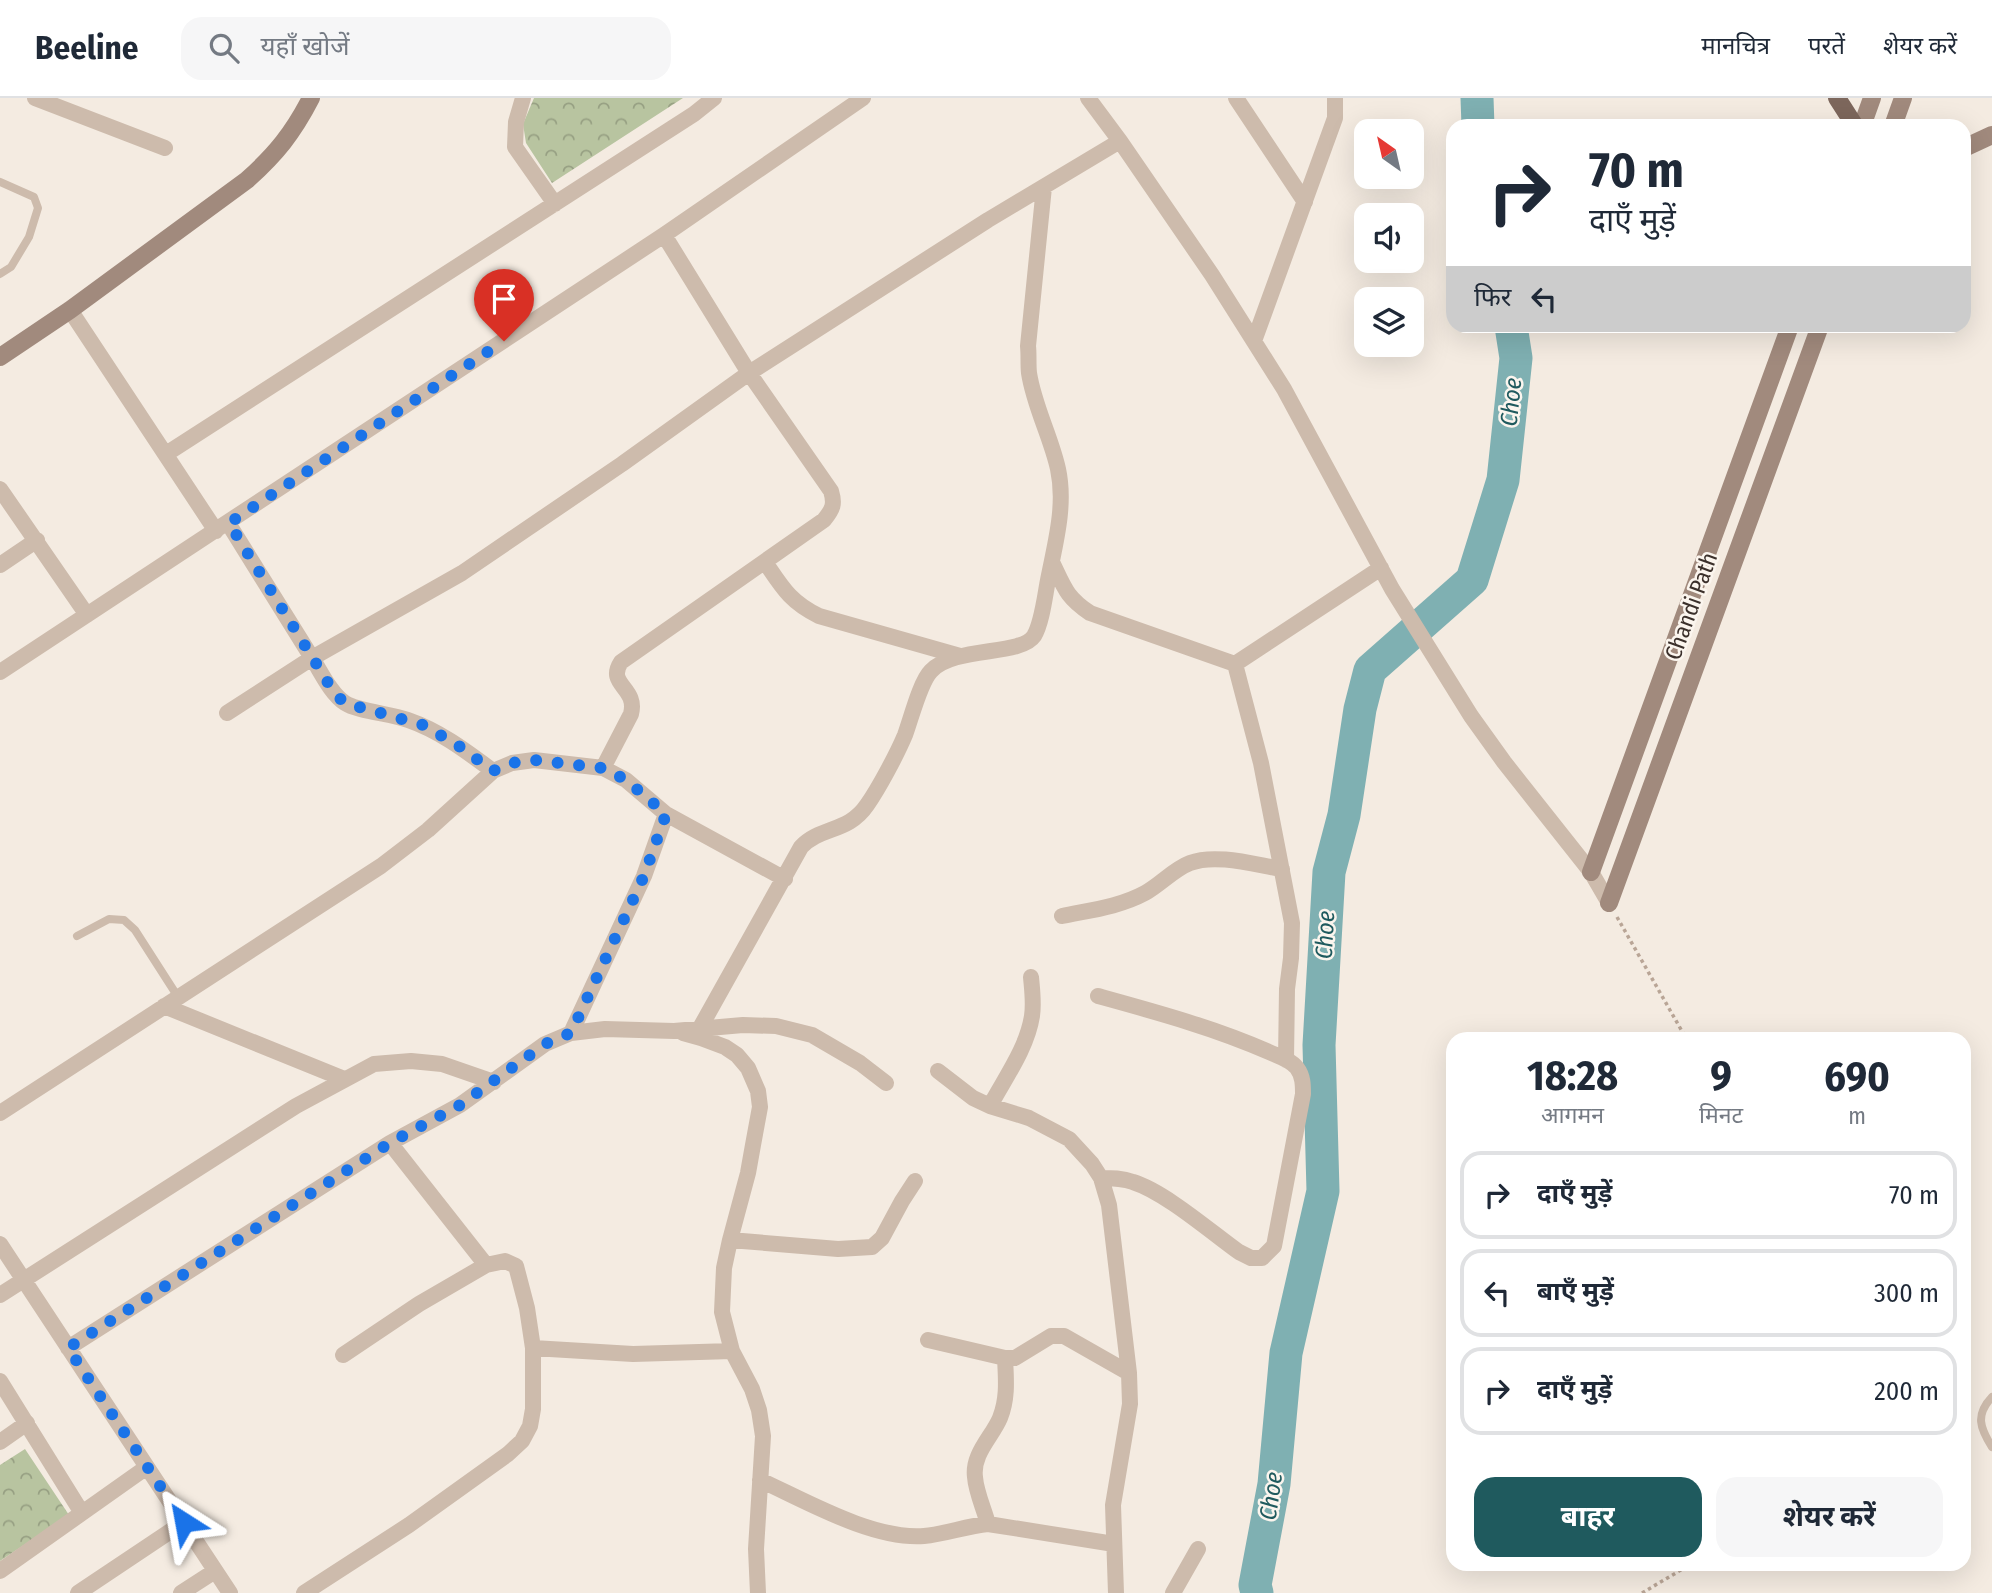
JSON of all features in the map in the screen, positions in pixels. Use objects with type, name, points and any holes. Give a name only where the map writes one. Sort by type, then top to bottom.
[{"type":"main road","points":[[0,357],[70,310],[247,180],[274,156],[300,120],[310,98]]},
{"type":"main road","points":[[1838,98],[1852,119]]},
{"type":"main road","points":[[1864,119],[1872,98]]},
{"type":"main road","points":[[1895,119],[1903,98]]},
{"type":"main road","points":[[1971,145],[1992,135]]},
{"type":"main road","name":"Chandi Path","points":[[1591,872],[1787,333]]},
{"type":"main road","name":"Chandi Path","points":[[1609,903],[1817,333]]},
{"type":"street","points":[[35,98],[165,148]]},
{"type":"street","points":[[523,98],[516,122],[515,147],[555,204]]},
{"type":"street","points":[[166,454],[695,114],[714,98]]},
{"type":"street","points":[[0,672],[664,235],[863,98]]},
{"type":"street","points":[[1088,98],[1212,275],[1284,389],[1392,589],[1471,716],[1591,872],[1609,903]]},
{"type":"street","points":[[1236,98],[1305,202]]},
{"type":"street","points":[[1254,341],[1335,118],[1335,98]]},
{"type":"street","points":[[227,713],[313,659],[462,573],[750,373],[988,220],[1120,141]]},
{"type":"street","points":[[700,1028],[808,839],[839,828],[862,812],[869,803],[903,738],[928,674],[946,659],[1020,646],[1033,638],[1052,562],[1060,516],[1061,491],[1058,469],[1029,372],[1028,346],[1044,187]]},
{"type":"street","points":[[603,768],[633,705],[632,698],[617,675],[621,662],[824,520],[833,509],[834,501],[831,491],[750,373],[664,235]]},
{"type":"street","points":[[70,310],[166,454],[223,527],[335,694],[345,703],[423,725],[456,744],[493,771]]},
{"type":"street","points":[[0,489],[87,615]]},
{"type":"street","points":[[0,565],[37,540]]},
{"type":"street","points":[[765,562],[793,601],[819,616],[961,656]]},
{"type":"street","points":[[1052,562],[1065,590],[1075,603],[1090,613],[1235,664]]},
{"type":"street","points":[[1235,664],[1381,568]]},
{"type":"street","points":[[1235,664],[1261,763],[1292,923],[1287,989],[1286,1060]]},
{"type":"street","points":[[0,1113],[403,850],[493,771],[512,763],[534,760],[603,768],[626,780],[666,814],[785,879]]},
{"type":"street","points":[[571,1033],[644,876],[666,814]]},
{"type":"street","points":[[1062,916],[1123,903],[1147,892],[1190,863],[1220,859],[1282,870]]},
{"type":"street","points":[[990,1106],[1027,1035],[1032,1015],[1031,977]]},
{"type":"street","points":[[1098,996],[1231,1037],[1286,1060],[1297,1068],[1304,1082],[1275,1245],[1262,1258],[1251,1258],[1239,1252],[1166,1199],[1136,1182],[1101,1178]]},
{"type":"street","points":[[171,1002],[344,1079]]},
{"type":"street","points":[[68,1348],[390,1143],[433,1121],[494,1082],[545,1044],[571,1033],[605,1030],[674,1031],[743,1025],[776,1027],[812,1035],[860,1063],[886,1083]]},
{"type":"street","points":[[674,1031],[725,1047],[737,1055],[748,1068],[758,1091],[760,1107],[748,1173],[724,1268],[722,1312],[732,1351],[752,1389],[759,1410],[763,1436],[756,1549],[758,1593]]},
{"type":"street","points":[[0,1295],[296,1106],[374,1064],[411,1061],[442,1064],[494,1082]]},
{"type":"street","points":[[938,1071],[967,1094],[990,1106],[1028,1118],[1069,1139],[1093,1164],[1101,1178],[1109,1205],[1129,1373],[1130,1404],[1113,1505],[1116,1593]]},
{"type":"street","points":[[390,1143],[486,1265]]},
{"type":"street","points":[[730,1240],[838,1248],[872,1247],[883,1238],[915,1181]]},
{"type":"street","points":[[0,1244],[230,1593]]},
{"type":"street","points":[[304,1593],[409,1525],[508,1454],[522,1441],[530,1426],[533,1409],[533,1348],[527,1308],[516,1266],[505,1261],[486,1265],[419,1304],[343,1356]]},
{"type":"street","points":[[928,1340],[1005,1359],[1015,1358],[1051,1336],[1064,1336],[1129,1373]]},
{"type":"street","points":[[533,1348],[633,1354],[732,1351]]},
{"type":"street","points":[[988,1524],[975,1469],[976,1461],[1004,1404],[1007,1390],[1005,1359]]},
{"type":"street","points":[[0,1381],[82,1513]]},
{"type":"street","points":[[0,1442],[27,1423]]},
{"type":"street","points":[[0,1571],[147,1467]]},
{"type":"street","points":[[760,1480],[854,1523],[898,1535],[922,1536],[988,1524],[1114,1544]]},
{"type":"street","points":[[78,1593],[184,1522]]},
{"type":"street","points":[[1173,1593],[1198,1549]]},
{"type":"street","points":[[181,1593],[215,1571]]},
{"type":"lane","points":[[0,182],[34,197],[38,208],[29,237],[11,267],[0,274]]},
{"type":"lane","points":[[77,936],[109,919],[124,920],[135,930],[171,1002]]},
{"type":"lane","points":[[1992,1397],[1984,1406],[1980,1421],[1984,1435],[1992,1447]]},
{"type":"path","points":[[1609,903],[1683,1032]]},
{"type":"path","points":[[1642,1593],[1679,1571]]},
{"type":"green space","points":[[534,98],[683,98],[552,183],[526,143],[523,124]]},
{"type":"green space","points":[[25,1449],[69,1515],[0,1561],[0,1465]]},
{"type":"waterway","name":"Choe","points":[[1477,98],[1478,119]]},
{"type":"waterway","name":"Choe","points":[[1257,1593],[1255,1585],[1274,1484],[1286,1353],[1323,1191],[1319,1045],[1329,872],[1344,815],[1360,709],[1370,670],[1472,580],[1503,480],[1516,358],[1512,333]]},
{"type":"route","points":[[184,1522],[68,1348],[390,1143],[460,1105],[545,1044],[571,1033],[644,876],[666,814],[626,780],[603,768],[534,760],[512,763],[493,771],[456,744],[423,725],[345,703],[335,694],[229,523],[504,341]]}]
